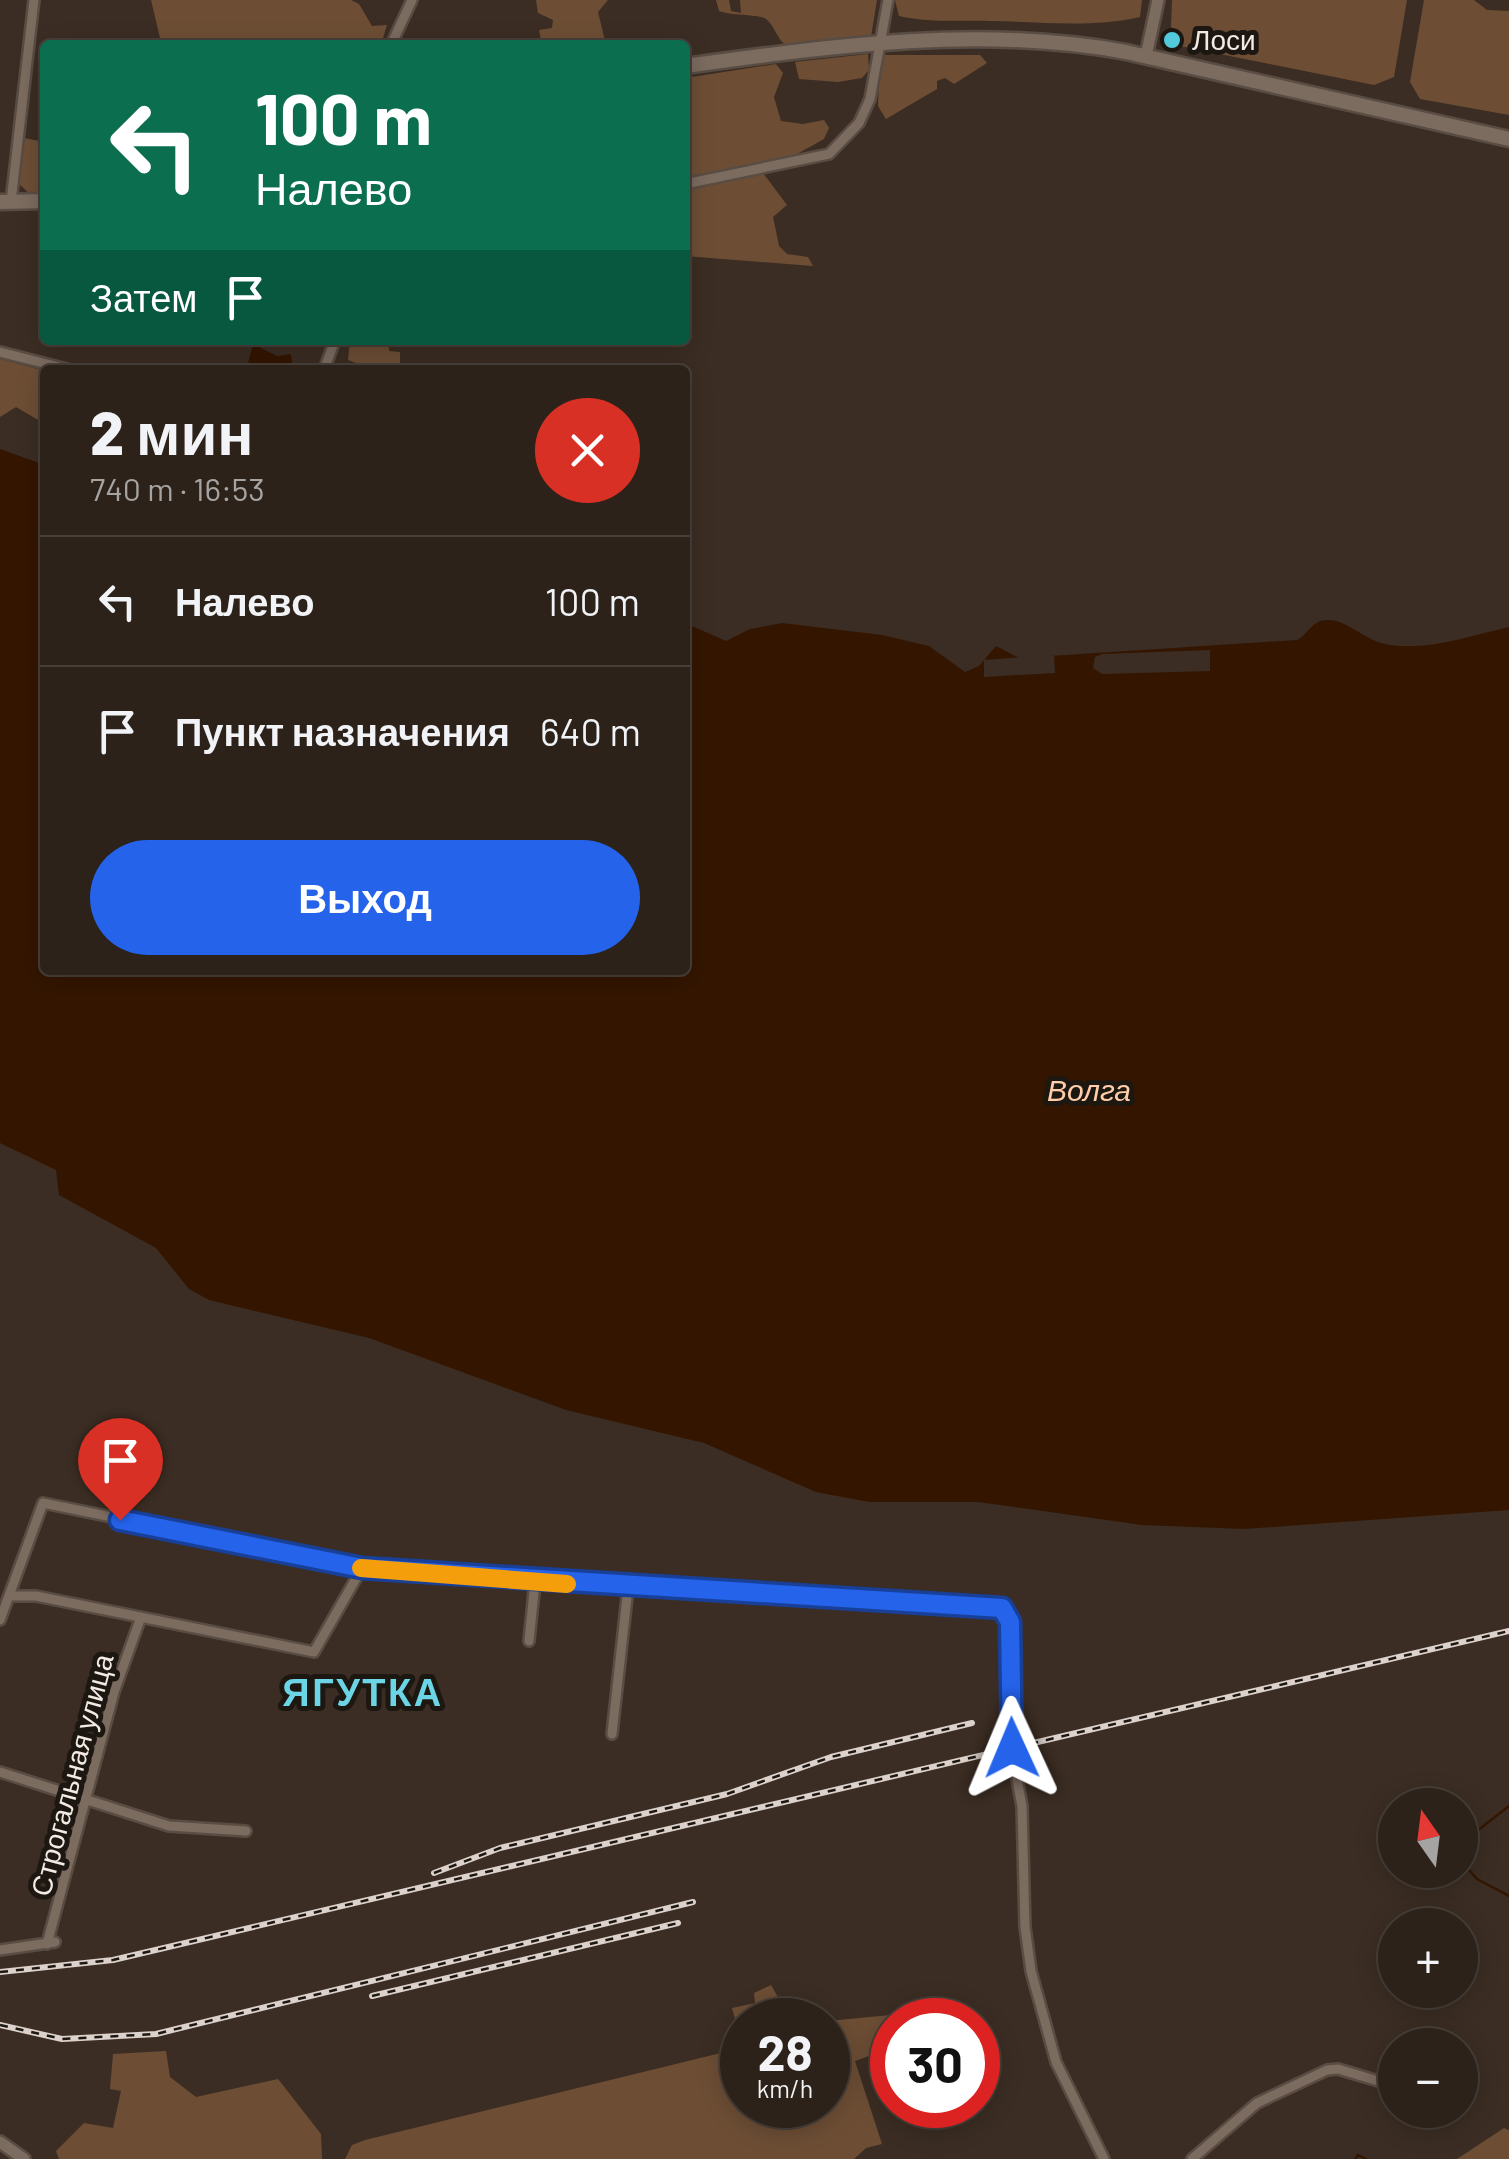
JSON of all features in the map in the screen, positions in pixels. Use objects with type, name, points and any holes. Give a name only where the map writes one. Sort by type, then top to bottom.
[{"type":"main road","points":[[690,65],[878,42],[1052,42],[1146,56],[1509,139]]},
{"type":"main road","points":[[6,202],[40,201]]},
{"type":"street","points":[[6,202],[34,0]]},
{"type":"street","points":[[393,40],[412,0]]},
{"type":"street","points":[[690,183],[829,154],[859,122],[870,98],[888,0]]},
{"type":"street","points":[[1146,56],[1158,0]]},
{"type":"street","points":[[0,352],[51,365]]},
{"type":"street","points":[[0,1620],[43,1503],[362,1568],[628,1588],[998,1607],[1006,1611],[1010,1622],[1011,1737],[1022,1806],[1026,1939],[1042,2021],[1056,2062],[1104,2159]]},
{"type":"street","points":[[12,1596],[36,1596],[314,1652],[362,1568]]},
{"type":"street","points":[[530,1642],[534,1582]]},
{"type":"street","points":[[612,1734],[628,1588]]},
{"type":"street","name":"Строгальная улица","points":[[0,1950],[51,1943],[114,1692],[140,1617]]},
{"type":"street","points":[[0,1772],[169,1826],[246,1830]]},
{"type":"street","points":[[1192,2159],[1257,2103],[1327,2070],[1338,2069],[1378,2081]]},
{"type":"street","points":[[0,2142],[24,2159]]},
{"type":"shaded area","points":[[151,0],[351,0],[359,4],[372,26],[387,25],[382,40],[153,40],[160,38]]},
{"type":"shaded area","points":[[536,0],[608,0],[598,12],[605,40],[541,40],[539,30],[552,28],[553,20],[538,13]]},
{"type":"shaded area","points":[[716,0],[729,0],[731,11],[741,13],[740,0],[877,0],[871,37],[785,45],[766,19],[719,11]]},
{"type":"shaded area","points":[[895,0],[1142,0],[1140,17],[1067,24],[911,18],[899,16]]},
{"type":"shaded area","points":[[1172,0],[1407,0],[1394,77],[1374,85],[1180,46],[1171,26]]},
{"type":"shaded area","points":[[1424,0],[1474,0],[1487,10],[1509,11],[1509,115],[1420,99],[1410,82]]},
{"type":"shaded area","points":[[868,54],[869,70],[862,78],[838,82],[799,79],[795,62]]},
{"type":"shaded area","points":[[880,55],[980,55],[987,63],[954,84],[945,78],[937,81],[937,89],[886,119],[878,106]]},
{"type":"shaded area","points":[[776,64],[783,73],[774,97],[781,121],[803,124],[824,120],[829,128],[824,139],[763,173],[787,205],[773,217],[779,246],[787,254],[808,257],[813,266],[690,256],[690,77]]},
{"type":"shaded area","points":[[24,138],[40,141],[40,194],[30,194],[19,184]]},
{"type":"shaded area","points":[[350,345],[388,345],[389,351],[400,352],[400,365],[361,365],[348,360]]},
{"type":"shaded area","points":[[0,359],[40,370],[40,421],[16,407],[0,417]]},
{"type":"shaded area","points":[[771,1985],[778,1998],[754,1998],[754,1993]]},
{"type":"shaded area","points":[[870,2017],[870,2056],[855,2061],[870,2107],[870,2128],[877,2128],[882,2144],[866,2148],[854,2159],[345,2159],[352,2145],[720,2053],[720,2128],[850,2128],[850,2019]]},
{"type":"shaded area","points":[[166,2051],[170,2077],[196,2097],[278,2079],[321,2134],[322,2159],[59,2159],[56,2151],[84,2123],[113,2128],[121,2091],[110,2089],[113,2054]]},
{"type":"shaded area","points":[[1504,2128],[1509,2130],[1509,2159],[1457,2159]]},
{"type":"water","points":[[255,345],[277,356],[291,354],[292,365],[261,365],[248,363]]},
{"type":"water","name":"Волга","points":[[0,449],[40,463],[40,975],[690,975],[690,625],[726,641],[750,629],[782,623],[882,635],[929,646],[965,672],[979,666],[996,646],[1019,658],[1297,640],[1318,622],[1328,620],[1378,642],[1416,646],[1509,627],[1509,1510],[1244,1529],[1142,1525],[978,1502],[869,1502],[816,1492],[704,1443],[566,1410],[369,1338],[209,1300],[189,1289],[156,1248],[59,1195],[56,1170],[0,1143]]},
{"type":"pier","points":[[1210,650],[1210,671],[1102,674],[1093,668],[1095,657],[1102,654]]},
{"type":"pier","points":[[1054,655],[1055,673],[984,677],[984,660]]},
{"type":"waterway","points":[[1478,1830],[1509,1806]]},
{"type":"waterway","points":[[1478,1880],[1509,1896]]},
{"type":"waterway","points":[[1355,2159],[1358,2155],[1366,2159]]},
{"type":"railway","points":[[0,1972],[113,1960],[1509,1631]]},
{"type":"railway","points":[[434,1873],[500,1848],[727,1794],[831,1757],[972,1723]]},
{"type":"railway","points":[[0,2025],[62,2039],[156,2034],[693,1902]]},
{"type":"railway","points":[[372,1996],[678,1923]]},
{"type":"slow traffic","points":[[361,1568],[567,1584]]},
{"type":"place","name":"Лоси","points":[[1172,40]]},
{"type":"district","name":"ЯГУТКА","points":[[363,1693]]},
{"type":"route","points":[[120,1520],[362,1568],[628,1588],[1002,1608],[1010,1622],[1012,1748]]}]
